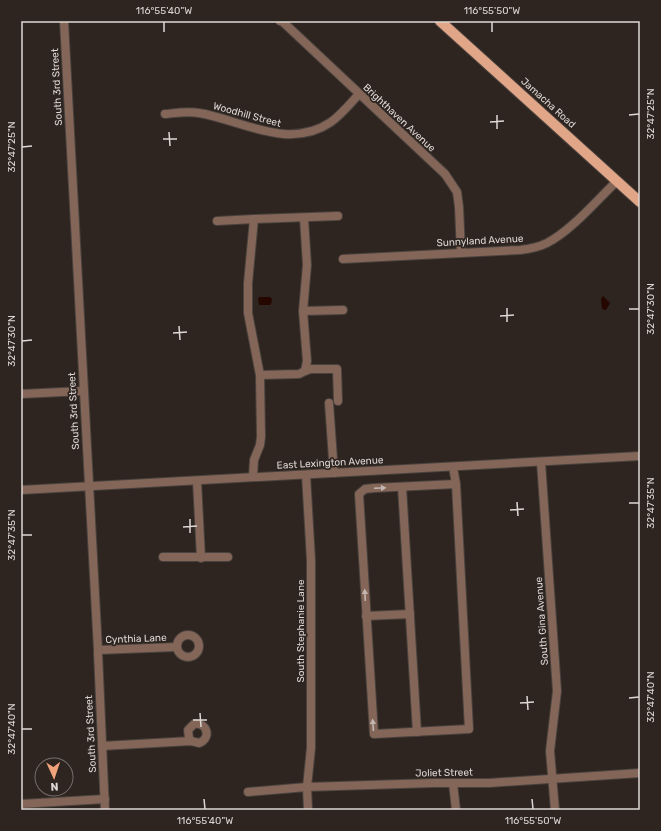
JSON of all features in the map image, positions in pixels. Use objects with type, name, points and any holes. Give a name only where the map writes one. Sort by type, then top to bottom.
[{"type":"main road","name":"Jamacha Road","points":[[440,21],[640,202]]},
{"type":"street","name":"South 3rd Street","points":[[64,21],[98,651],[105,810]]},
{"type":"street","name":"Brighthaven Avenue","points":[[280,21],[283,22],[445,174],[457,192],[461,252]]},
{"type":"street","name":"Woodhill Street","points":[[165,114],[183,112],[199,113],[275,134],[300,134],[316,130],[330,123],[359,94]]},
{"type":"street","name":"Sunnyland Avenue","points":[[343,259],[535,248],[547,244],[563,234],[617,181]]},
{"type":"street","points":[[218,221],[338,216]]},
{"type":"street","points":[[304,218],[307,265],[303,311],[307,361],[305,371]]},
{"type":"street","points":[[253,477],[254,460],[261,438],[260,375],[248,313],[248,283],[254,219]]},
{"type":"street","points":[[303,311],[343,310]]},
{"type":"street","points":[[260,375],[299,374],[311,369],[336,369],[338,401]]},
{"type":"street","points":[[21,394],[83,391]]},
{"type":"street","points":[[329,403],[334,474]]},
{"type":"street","name":"East Lexington Avenue","points":[[21,490],[640,456]]},
{"type":"street","name":"South Gina Avenue","points":[[541,462],[557,691],[550,751],[554,778],[555,810]]},
{"type":"street","points":[[453,467],[456,484],[469,729],[374,734],[359,494],[365,489],[456,484]]},
{"type":"street","name":"South Stephanie Lane","points":[[306,475],[311,560],[311,748],[307,787],[308,810]]},
{"type":"street","points":[[197,481],[201,558]]},
{"type":"street","points":[[402,487],[417,732]]},
{"type":"street","points":[[163,557],[228,557]]},
{"type":"street","points":[[366,616],[410,614]]},
{"type":"street","name":"Cynthia Lane","points":[[98,651],[176,647]]},
{"type":"street","points":[[102,746],[191,741]]},
{"type":"street","name":"Joliet Street","points":[[248,792],[307,787],[489,783],[640,773]]},
{"type":"street","points":[[453,783],[456,810]]},
{"type":"street","points":[[21,804],[104,799]]},
{"type":"shaded area","points":[[603,296],[610,303],[606,310],[602,309],[601,299]]},
{"type":"shaded area","points":[[270,297],[272,299],[271,304],[259,305],[258,298]]}]
